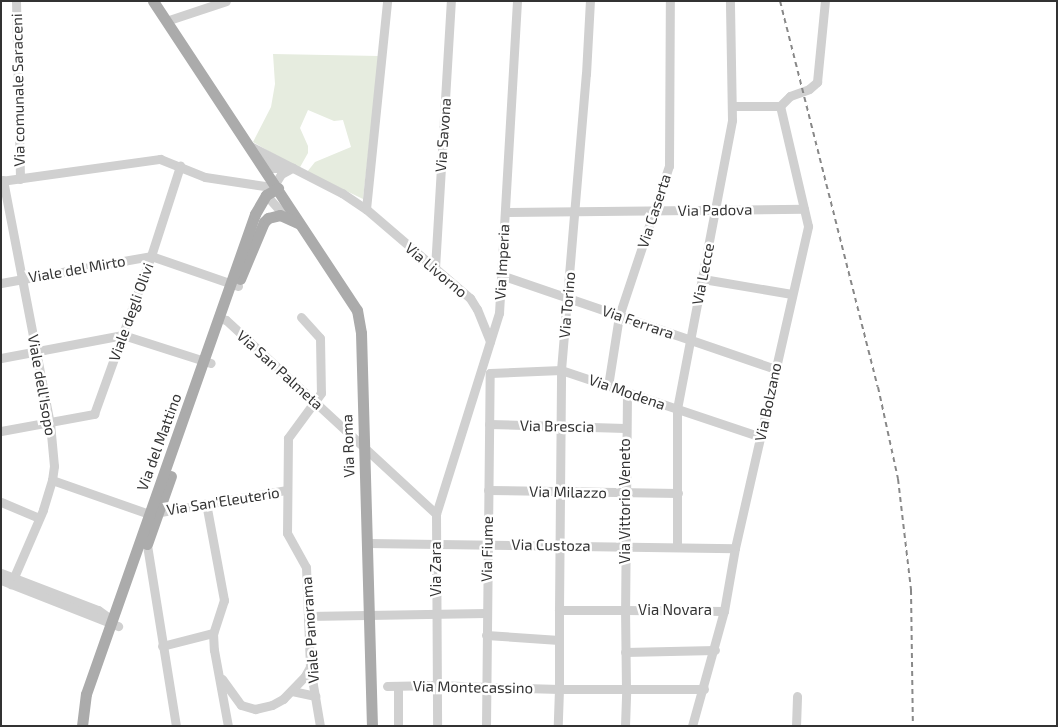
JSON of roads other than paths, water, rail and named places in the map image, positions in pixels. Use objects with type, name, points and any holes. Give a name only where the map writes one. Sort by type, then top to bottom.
[{"type":"main road","name":"Via Roma","points":[[153,1],[277,186],[298,222],[357,310],[361,333],[372,726]]},
{"type":"main road","points":[[266,195],[277,186]]},
{"type":"main road","name":"Via del Mattino","points":[[83,720],[86,694],[143,544],[234,284],[255,214],[266,195]]},
{"type":"main road","name":"Via del Mattino","points":[[234,284],[261,226],[268,218],[274,216],[286,217]]},
{"type":"main road","points":[[286,217],[298,222]]},
{"type":"main road","name":"Via del Mattino","points":[[112,628],[119,602],[143,544]]},
{"type":"street","name":"Via comunale Saraceni","points":[[16,1],[20,179]]},
{"type":"street","points":[[166,21],[226,1]]},
{"type":"street","points":[[366,209],[387,1]]},
{"type":"street","name":"Via Savona","points":[[435,268],[451,1]]},
{"type":"street","name":"Via Imperia","points":[[436,514],[499,313],[517,1]]},
{"type":"street","name":"Via Torino","points":[[559,689],[561,370],[576,211],[590,1]]},
{"type":"street","name":"Via Caserta","points":[[608,386],[619,316],[668,166],[670,1]]},
{"type":"street","name":"Via Lecce","points":[[677,547],[677,409],[703,279],[733,106],[730,1]]},
{"type":"street","points":[[733,106],[780,106],[790,96],[813,86],[819,76],[825,1]]},
{"type":"street","name":"Via Bolzano","points":[[692,726],[715,650],[735,548],[808,226],[780,106]]},
{"type":"street","name":"Via Livorno","points":[[250,146],[342,193],[366,209],[470,298],[478,309],[490,342]]},
{"type":"street","points":[[2,181],[160,159],[205,176],[277,186],[282,174],[292,168]]},
{"type":"street","points":[[278,161],[266,161],[264,168],[292,168]]},
{"type":"street","name":"Viale degli Olivi","points":[[50,423],[94,414],[151,256],[180,166]]},
{"type":"street","name":"Viale dell'Isopo","points":[[2,181],[37,351],[50,423],[54,466],[52,480],[39,518],[13,581]]},
{"type":"street","points":[[266,195],[286,217]]},
{"type":"street","name":"Via Padova","points":[[505,212],[804,209]]},
{"type":"street","name":"Viale del Mirto","points":[[1,283],[151,256],[234,284]]},
{"type":"street","name":"Via Ferrara","points":[[502,275],[775,369]]},
{"type":"street","points":[[703,279],[792,294]]},
{"type":"street","name":"Viale Panorama","points":[[301,317],[320,338],[321,393],[288,438],[287,533],[306,566],[310,667],[320,726]]},
{"type":"street","name":"Via San Palmeta","points":[[222,319],[363,444]]},
{"type":"street","points":[[1,358],[122,335],[207,361]]},
{"type":"street","name":"Via Modena","points":[[490,373],[561,370],[761,437]]},
{"type":"street","name":"Via Fiume","points":[[486,726],[490,373]]},
{"type":"street","name":"Via Vittorio Veneto","points":[[626,689],[625,428],[627,392]]},
{"type":"street","points":[[1,432],[50,423]]},
{"type":"street","name":"Via Brescia","points":[[489,424],[625,428]]},
{"type":"street","points":[[363,444],[436,514]]},
{"type":"street","points":[[52,480],[154,512]]},
{"type":"street","name":"Via San'Eleuterio","points":[[154,512],[287,490]]},
{"type":"street","name":"Via Milazzo","points":[[488,490],[678,493]]},
{"type":"street","points":[[1,502],[39,518]]},
{"type":"street","points":[[206,502],[224,600],[213,633],[214,650],[221,677],[228,726]]},
{"type":"street","name":"Via Zara","points":[[436,514],[437,726]]},
{"type":"street","name":"Via Custoza","points":[[367,543],[735,548]]},
{"type":"street","points":[[143,544],[176,726]]},
{"type":"street","points":[[1,573],[13,581],[98,614],[112,628]]},
{"type":"street","points":[[1,580],[13,581]]},
{"type":"street","points":[[98,614],[119,602]]},
{"type":"street","name":"Via Novara","points":[[559,610],[724,611]]},
{"type":"street","points":[[308,616],[486,613]]},
{"type":"street","points":[[162,646],[213,633]]},
{"type":"street","points":[[486,635],[559,640]]},
{"type":"street","points":[[625,652],[715,650]]},
{"type":"street","points":[[221,677],[241,705],[249,709],[272,705],[292,691],[310,667]]},
{"type":"street","name":"Via Montecassino","points":[[387,686],[437,685],[626,689]]},
{"type":"street","points":[[398,686],[398,726]]},
{"type":"street","points":[[558,726],[559,689]]},
{"type":"street","points":[[625,726],[626,689],[704,689]]},
{"type":"street","points":[[292,691],[315,696]]},
{"type":"street","points":[[796,726],[797,696]]},
{"type":"railway","points":[[780,1],[878,387],[898,479],[911,590],[913,726]]}]
